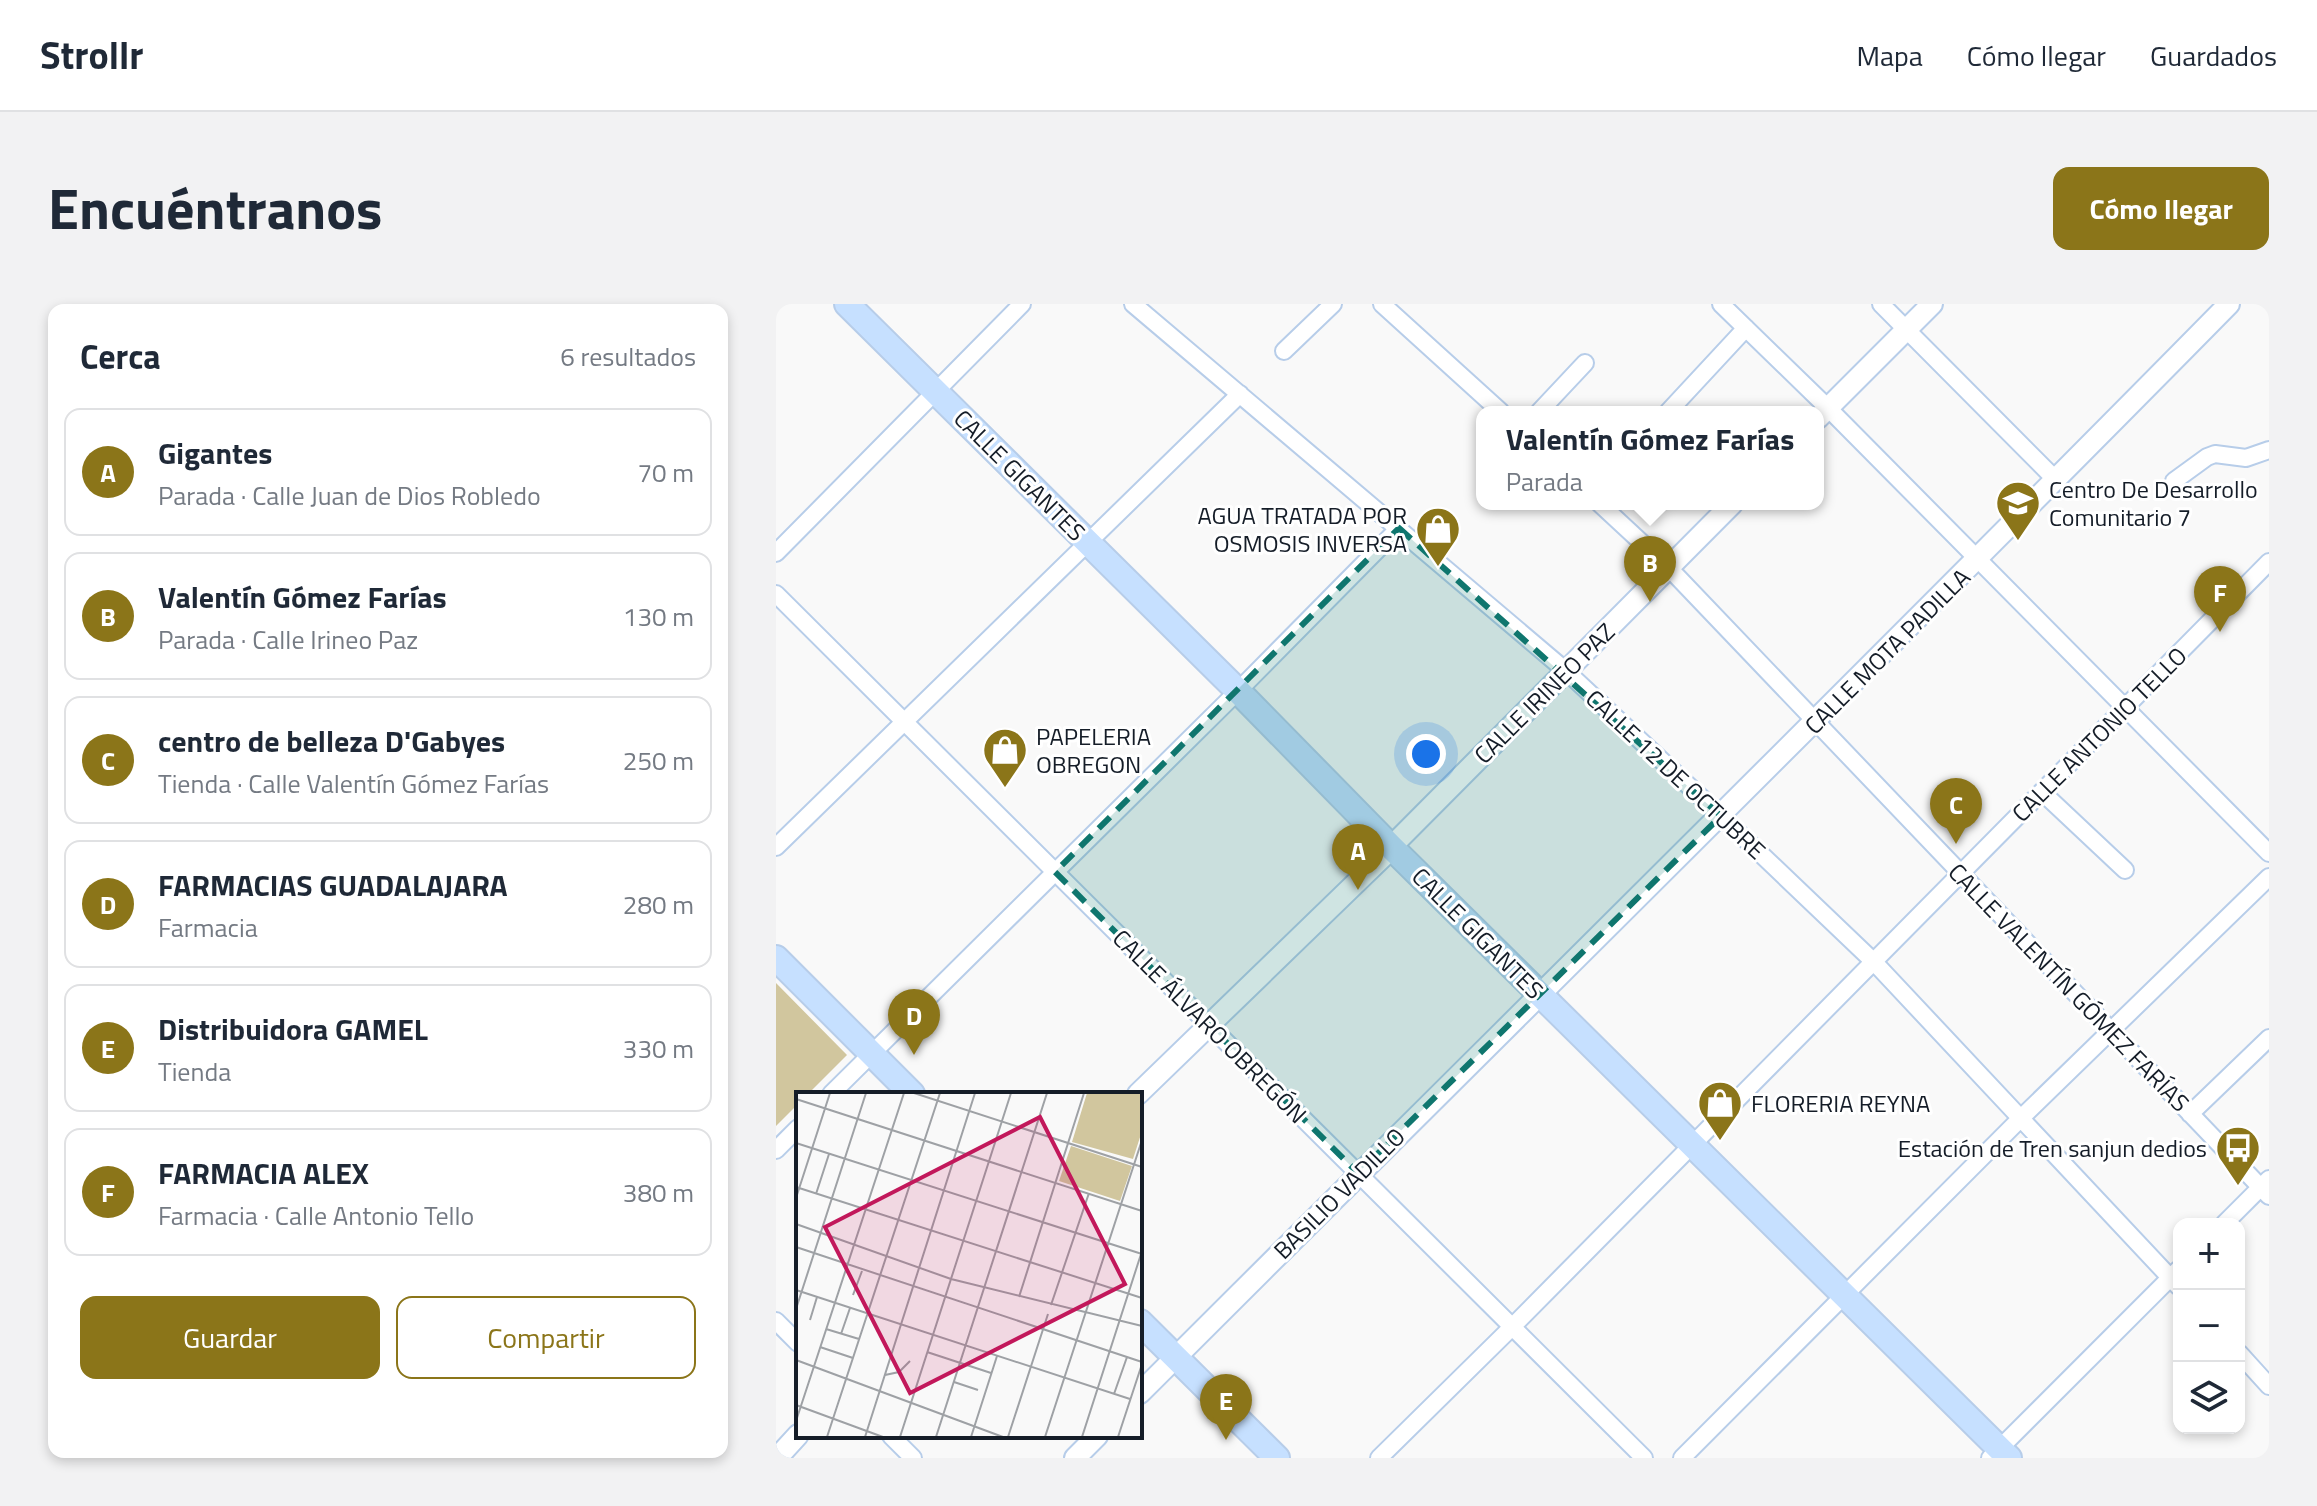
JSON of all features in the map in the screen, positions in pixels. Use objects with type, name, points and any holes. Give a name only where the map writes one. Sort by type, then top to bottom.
[{"type":"main road","name":"CALLE GIGANTES","points":[[847,304],[1844,1295],[2000,1455]]},
{"type":"main road","points":[[776,958],[910,1092]]},
{"type":"main road","points":[[1142,1324],[1277,1458]]},
{"type":"street","points":[[776,553],[1022,304]]},
{"type":"street","name":"CALLE 12 DE OCTUBRE","points":[[1133,304],[1566,671],[1874,962],[2173,1275]]},
{"type":"street","points":[[1284,351],[1333,304]]},
{"type":"street","points":[[1382,304],[1494,406]]},
{"type":"street","points":[[1721,304],[1817,406]]},
{"type":"street","points":[[1881,304],[2056,480]]},
{"type":"street","points":[[1824,412],[1932,304]]},
{"type":"street","name":"CALLE MOTA PADILLA","points":[[1541,995],[1977,561],[2229,304]]},
{"type":"street","points":[[1674,406],[1746,328]]},
{"type":"street","points":[[1545,406],[1585,363]]},
{"type":"street","points":[[776,847],[1240,394]]},
{"type":"street","points":[[1824,414],[1977,561],[2269,853]]},
{"type":"street","points":[[2174,481],[2215,454],[2246,458],[2269,450]]},
{"type":"street","name":"CALLE VALENTÍN GÓMEZ FARÍAS","points":[[1606,510],[1669,568],[2190,1114],[2266,1187]]},
{"type":"street","name":"CALLE IRINEO PAZ","points":[[1140,1092],[1392,848],[1724,510]]},
{"type":"street","points":[[833,1092],[1399,528]]},
{"type":"street","name":"CALLE ANTONIO TELLO","points":[[1379,1458],[2269,562]]},
{"type":"street","name":"CALLE ÁLVARO OBREGÓN","points":[[776,594],[1644,1458]]},
{"type":"street","points":[[2042,792],[2125,870]]},
{"type":"street","points":[[1682,1458],[2021,1118],[2269,877]]},
{"type":"street","name":"BASILIO VADILLO","points":[[1142,1391],[1358,1173],[1541,995]]},
{"type":"street","points":[[2190,1114],[2269,1038]]},
{"type":"street","points":[[776,1150],[796,1130]]},
{"type":"street","points":[[2231,1218],[2266,1187]]},
{"type":"street","points":[[2000,1455],[2173,1281]]},
{"type":"street","points":[[776,1321],[796,1341]]},
{"type":"street","points":[[2245,1360],[2269,1386]]},
{"type":"street","points":[[777,1458],[796,1437]]},
{"type":"street","points":[[893,1438],[913,1458]]},
{"type":"street","points":[[1075,1458],[1095,1438]]},
{"type":"highlighted area","points":[[1399,528],[1721,816],[1358,1173],[1055,872]]},
{"type":"shaded area","points":[[776,983],[847,1055],[810,1092],[796,1092],[796,1106],[776,1126]]},
{"type":"place","name":"Centro De Desarrollo Comunitario 7","points":[[2018,542]]},
{"type":"place","name":"AGUA TRATADA POR OSMOSIS INVERSA","points":[[1438,568]]},
{"type":"place","name":"Valentín Gómez Farías","points":[[1650,602]]},
{"type":"place","name":"FARMACIA ALEX","points":[[2220,632]]},
{"type":"place","name":"PAPELERIA OBREGON","points":[[1005,789]]},
{"type":"place","name":"centro de belleza D'Gabyes","points":[[1956,844]]},
{"type":"place","name":"Gigantes","points":[[1358,890]]},
{"type":"place","name":"FARMACIAS GUADALAJARA","points":[[914,1055]]},
{"type":"place","name":"FLORERIA REYNA","points":[[1720,1142]]},
{"type":"place","name":"Estación de Tren sanjun dedios","points":[[2238,1187]]},
{"type":"place","name":"Distribuidora GAMEL","points":[[1226,1440]]}]
